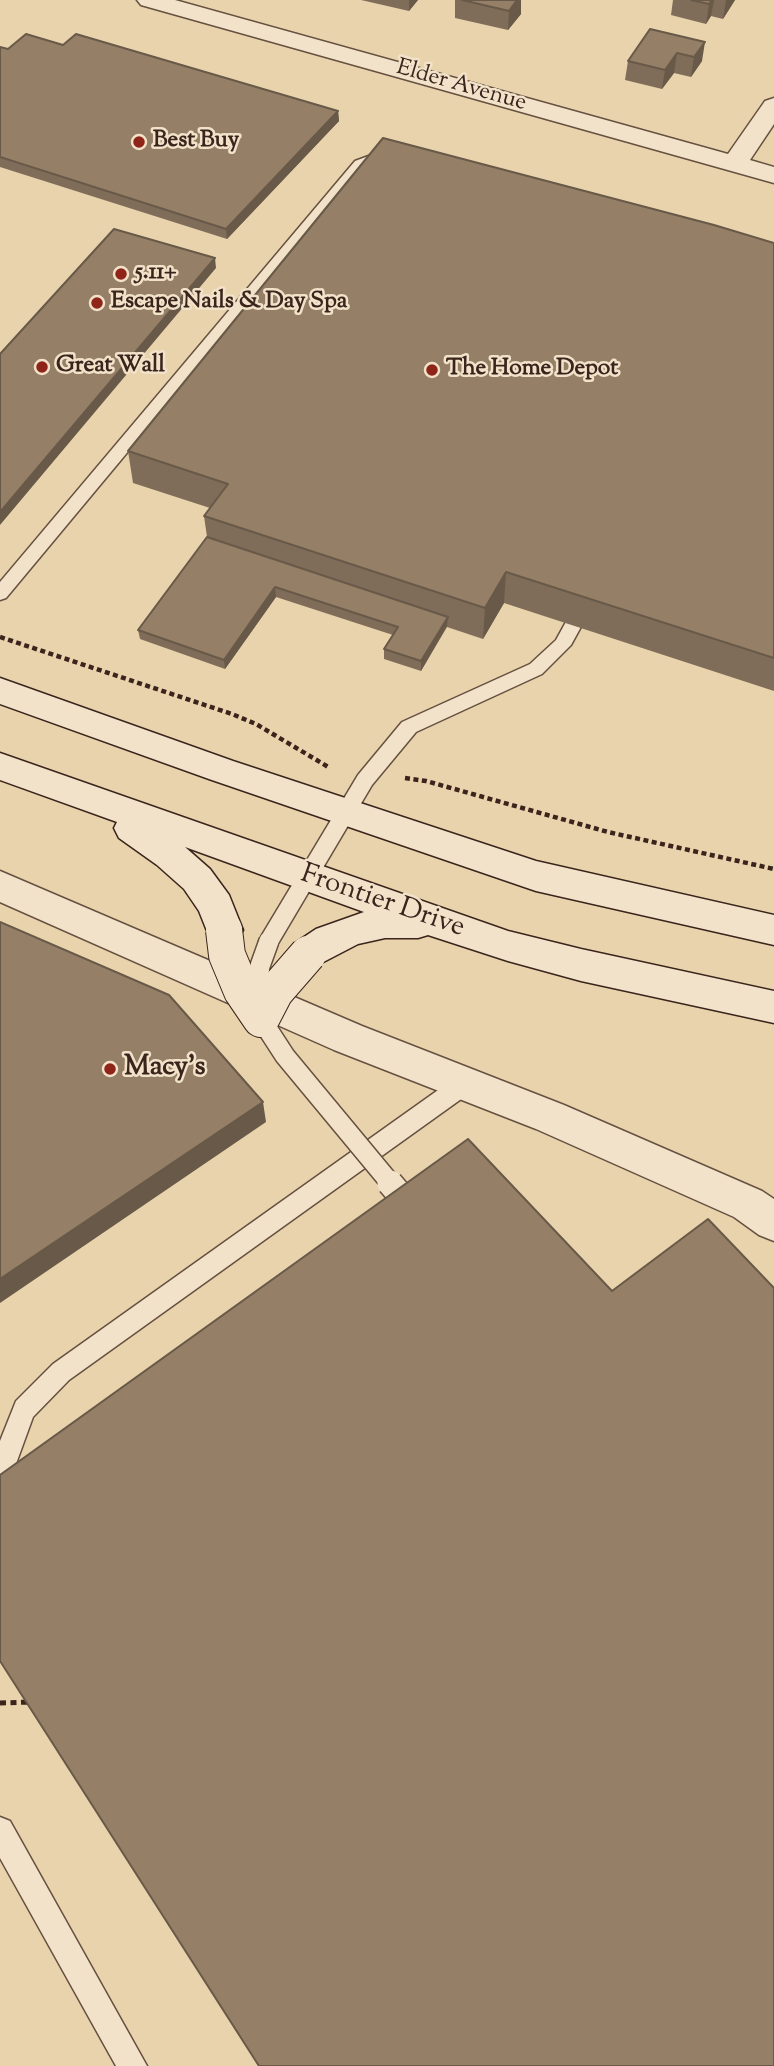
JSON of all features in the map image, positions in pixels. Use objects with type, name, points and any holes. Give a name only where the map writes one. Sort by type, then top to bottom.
[{"type":"main road","name":"Elder Avenue","points":[[149,0],[774,175]]},
{"type":"main road","points":[[734,164],[774,106]]},
{"type":"main road","points":[[0,691],[536,876],[774,930]]},
{"type":"main road","name":"Frontier Drive","points":[[0,766],[441,924],[581,965],[774,1007]]},
{"type":"main road","points":[[53,785],[132,828],[170,855],[197,879],[216,906],[225,930],[227,955],[242,991],[261,1019],[275,992],[308,954],[329,940],[353,929],[385,923],[441,924]]},
{"type":"main road","points":[[0,886],[348,1038],[550,1117],[748,1204],[774,1222]]},
{"type":"lane","points":[[0,594],[360,164],[382,155],[408,162]]},
{"type":"lane","points":[[407,1203],[285,1056],[261,1019],[256,993],[260,966],[269,941],[345,812],[365,780],[409,727],[536,669],[562,645],[573,625]]},
{"type":"lane","points":[[0,1475],[24,1409],[61,1372],[463,1085]]},
{"type":"lane","points":[[0,1831],[132,2066]]},
{"type":"path","points":[[0,1703],[32,1702]]},
{"type":"building","points":[[462,0],[517,0],[509,11]]},
{"type":"building","points":[[691,0],[712,0],[709,4]]},
{"type":"building","points":[[650,29],[705,42],[694,57],[677,53],[665,70],[628,61]]},
{"type":"building","points":[[26,34],[63,45],[76,34],[338,111],[226,229],[0,157],[0,47],[8,49]]},
{"type":"building","name":"The Home Depot","points":[[383,138],[774,243],[774,658],[506,572],[485,608],[204,516],[228,484],[128,451]]},
{"type":"building","points":[[114,229],[215,258],[0,512],[0,354]]},
{"type":"building","points":[[207,537],[448,617],[421,661],[384,649],[398,627],[275,587],[224,660],[138,630]]},
{"type":"building","name":"Macy's","points":[[0,922],[169,995],[263,1102],[0,1279]]},
{"type":"building","points":[[468,1139],[612,1291],[708,1219],[774,1288],[774,2066],[259,2066],[0,1661],[0,1475]]},
{"type":"place","name":"Best Buy","points":[[139,142]]},
{"type":"place","name":"5.11+","points":[[121,274]]},
{"type":"place","name":"Escape Nails & Day Spa","points":[[97,303]]},
{"type":"place","name":"Great Wall","points":[[42,367]]},
{"type":"place","name":"The Home Depot","points":[[432,370]]},
{"type":"place","name":"Macy's","points":[[110,1069]]}]
